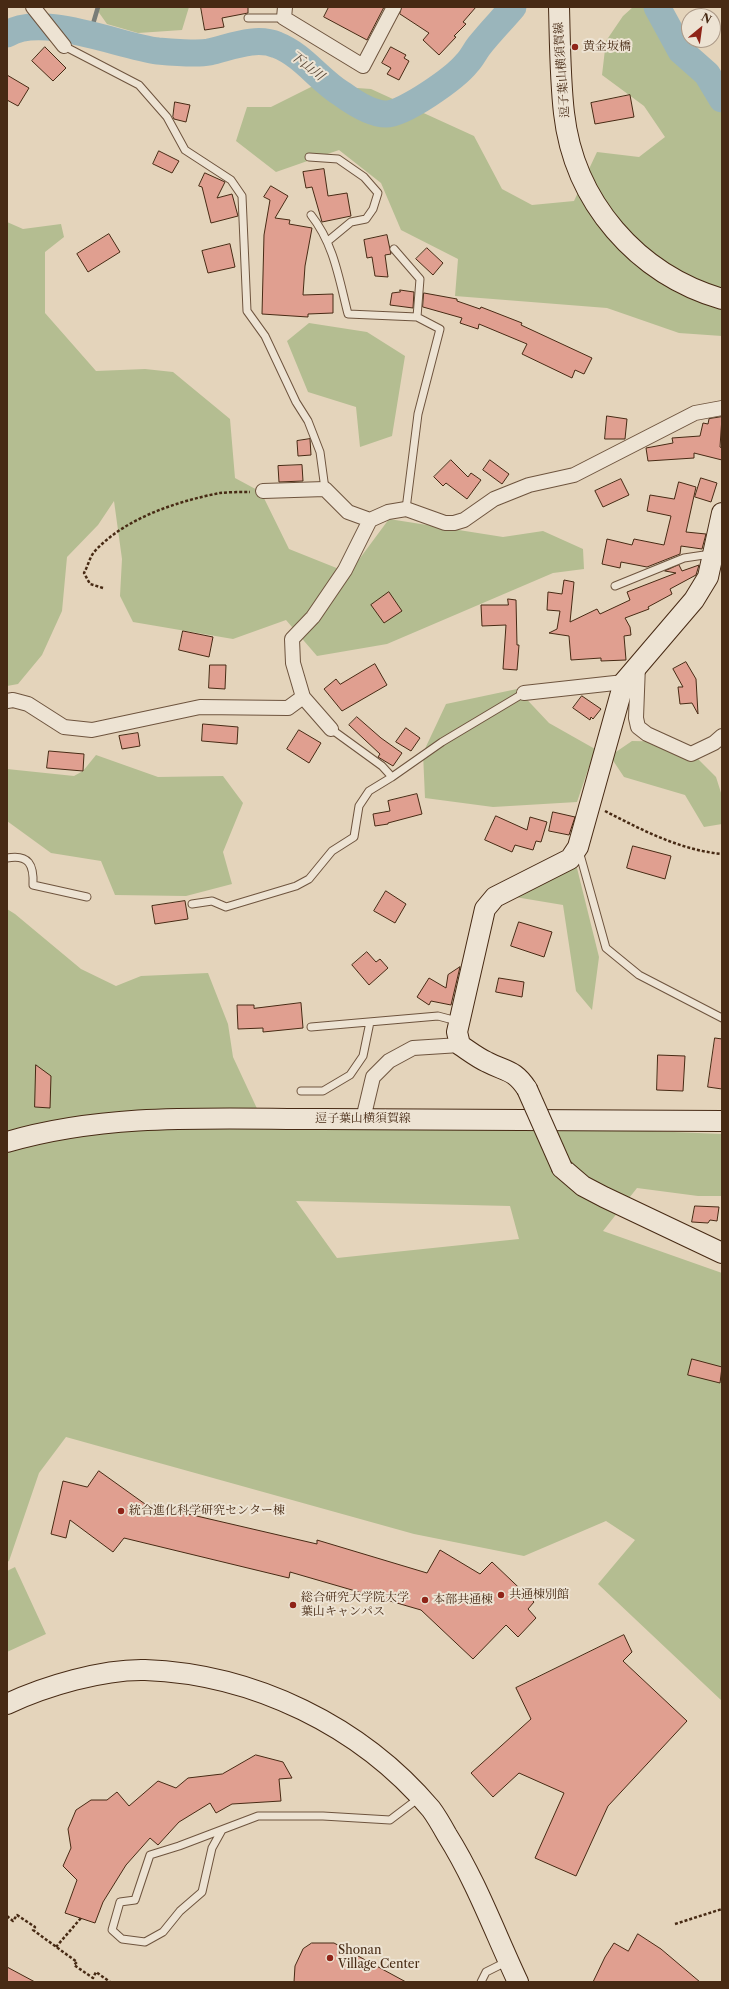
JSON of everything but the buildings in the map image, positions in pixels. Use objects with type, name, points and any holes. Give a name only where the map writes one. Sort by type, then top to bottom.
[{"type":"street","points":[[284,12],[363,66],[394,7]]},
{"type":"street","name":"逗子葉山横須賀線","points":[[559,7],[564,114],[573,155],[587,192],[606,221],[636,252],[669,276],[722,299]]},
{"type":"street","points":[[34,8],[64,46]]},
{"type":"street","points":[[331,729],[303,697],[293,663],[292,639],[313,617],[345,570],[370,520],[388,512],[406,509],[445,523],[454,523],[464,520],[494,499],[529,485],[574,475],[695,413],[722,408]]},
{"type":"street","points":[[263,492],[325,489],[348,512],[370,520]]},
{"type":"street","points":[[460,1045],[457,1032],[485,909],[495,897],[570,859],[578,847],[624,682],[694,600],[708,577],[722,513]]},
{"type":"street","points":[[638,665],[636,718],[638,727],[647,734],[691,754],[722,736]]},
{"type":"street","points":[[524,693],[624,682]]},
{"type":"street","points":[[7,701],[13,700],[28,704],[64,727],[92,730],[200,707],[288,708],[303,697]]},
{"type":"street","points":[[363,1119],[373,1077],[388,1061],[413,1048],[460,1045],[486,1062],[519,1076],[528,1089],[562,1168],[583,1186],[722,1253]]},
{"type":"street","name":"逗子葉山横須賀線","points":[[7,1142],[37,1133],[115,1121],[363,1119],[722,1121]]},
{"type":"street","points":[[7,1704],[23,1697],[92,1676],[144,1670],[192,1674],[240,1684],[286,1703],[321,1720],[366,1747],[403,1780],[432,1810],[459,1854],[518,1982]]},
{"type":"lane","points":[[248,18],[284,12]]},
{"type":"lane","points":[[64,46],[139,85],[167,117],[185,150],[231,180],[242,196],[247,311],[265,336],[296,402],[308,421],[320,452],[325,489]]},
{"type":"lane","points":[[309,157],[338,159],[364,177],[378,193],[373,209],[366,219],[351,222],[328,241]]},
{"type":"lane","points":[[311,215],[321,228],[328,241],[348,314],[417,317],[440,329],[418,414],[406,509]]},
{"type":"lane","points":[[394,250],[420,279],[417,317]]},
{"type":"lane","points":[[615,586],[684,558],[713,554]]},
{"type":"lane","points":[[192,904],[212,901],[226,907],[296,886],[309,879],[332,851],[354,837],[359,806],[369,791],[442,742],[524,693]]},
{"type":"lane","points":[[331,729],[382,766],[392,777]]},
{"type":"lane","points":[[578,847],[606,948],[639,975],[722,1018]]},
{"type":"lane","points":[[7,858],[16,856],[26,860],[34,871],[33,885],[87,897]]},
{"type":"lane","points":[[311,1027],[438,1016],[459,1022]]},
{"type":"lane","points":[[301,1091],[322,1091],[350,1074],[363,1056],[370,1022]]},
{"type":"lane","points":[[222,1830],[212,1848],[202,1892],[180,1911],[163,1932],[145,1942],[122,1940],[112,1930],[120,1902],[135,1900],[150,1855],[179,1846],[258,1816],[323,1816],[390,1820],[419,1797]]},
{"type":"lane","points":[[481,1982],[486,1972],[508,1961]]},
{"type":"path","points":[[103,588],[90,584],[84,573],[94,552],[111,537],[141,517],[221,493],[263,492]]},
{"type":"path","points":[[590,804],[652,835],[704,853],[722,854]]},
{"type":"path","points":[[675,1924],[722,1909]]},
{"type":"path","points":[[7,1916],[13,1921],[17,1915],[35,1927],[33,1930],[77,1962],[74,1965],[92,1978],[96,1972],[110,1982]]},
{"type":"path","points":[[56,1947],[81,1918]]},
{"type":"green space","points":[[95,7],[189,7],[182,30],[138,33],[107,24]]},
{"type":"green space","points":[[633,7],[643,7],[715,101],[722,114],[722,336],[679,333],[607,308],[455,296],[458,259],[401,230],[381,183],[339,150],[276,172],[236,141],[247,107],[271,107],[315,85],[371,89],[474,136],[502,189],[532,205],[574,201],[597,152],[639,157],[665,137],[644,106],[602,75],[606,41],[623,16]]},
{"type":"green space","points":[[7,222],[23,229],[61,224],[64,237],[45,252],[45,313],[96,371],[145,369],[173,372],[230,419],[235,478],[261,492],[289,549],[349,573],[389,519],[503,537],[543,531],[583,549],[584,569],[553,573],[387,644],[317,656],[286,620],[233,639],[133,622],[120,596],[122,559],[114,501],[98,525],[67,557],[62,611],[42,655],[18,684],[7,686]]},
{"type":"green space","points":[[309,323],[367,332],[405,356],[392,436],[360,447],[356,407],[308,392],[287,341]]},
{"type":"green space","points":[[517,689],[549,723],[595,749],[577,802],[493,807],[425,798],[423,753],[446,704]]},
{"type":"green space","points":[[632,741],[681,742],[716,777],[722,796],[722,824],[704,827],[685,795],[624,777],[610,756]]},
{"type":"green space","points":[[96,755],[158,777],[223,776],[243,803],[223,852],[232,884],[186,896],[115,895],[101,861],[51,853],[7,821],[7,769],[74,776],[83,771]]},
{"type":"green space","points":[[576,864],[599,957],[592,1010],[576,991],[563,905],[515,897]]},
{"type":"green space","points":[[7,909],[81,969],[116,986],[141,976],[208,973],[228,1024],[233,1057],[260,1115],[722,1134],[722,1196],[698,1196],[637,1188],[603,1231],[722,1273],[722,1701],[598,1584],[635,1540],[606,1521],[524,1556],[414,1534],[66,1437],[39,1473],[9,1561],[7,1562]],"holes":[[[296,1201],[510,1206],[519,1239],[337,1258]]]},
{"type":"green space","points":[[15,1567],[46,1634],[7,1652],[7,1571]]},
{"type":"waterway","points":[[90,34],[98,7]]},
{"type":"waterway","name":"下山川","points":[[7,34],[22,28],[60,28],[142,48],[184,53],[209,52],[243,43],[269,43],[286,49],[295,55],[326,82],[363,107],[375,112],[386,114],[405,108],[416,102],[452,77],[469,61],[483,41],[513,7]]},
{"type":"waterway","name":"下山川","points":[[657,7],[681,51],[707,74],[722,99]]},
{"type":"place","name":"黄金坂橋","points":[[575,47]]},
{"type":"place","name":"統合進化科学研究センター棟","points":[[121,1511]]},
{"type":"place","name":"共通棟別館","points":[[501,1595]]},
{"type":"place","name":"本部共通棟","points":[[425,1600]]},
{"type":"place","name":"総合研究大学院大学 葉山キャンパス","points":[[293,1605]]},
{"type":"place","name":"Shonan Village Center","points":[[330,1958]]}]
